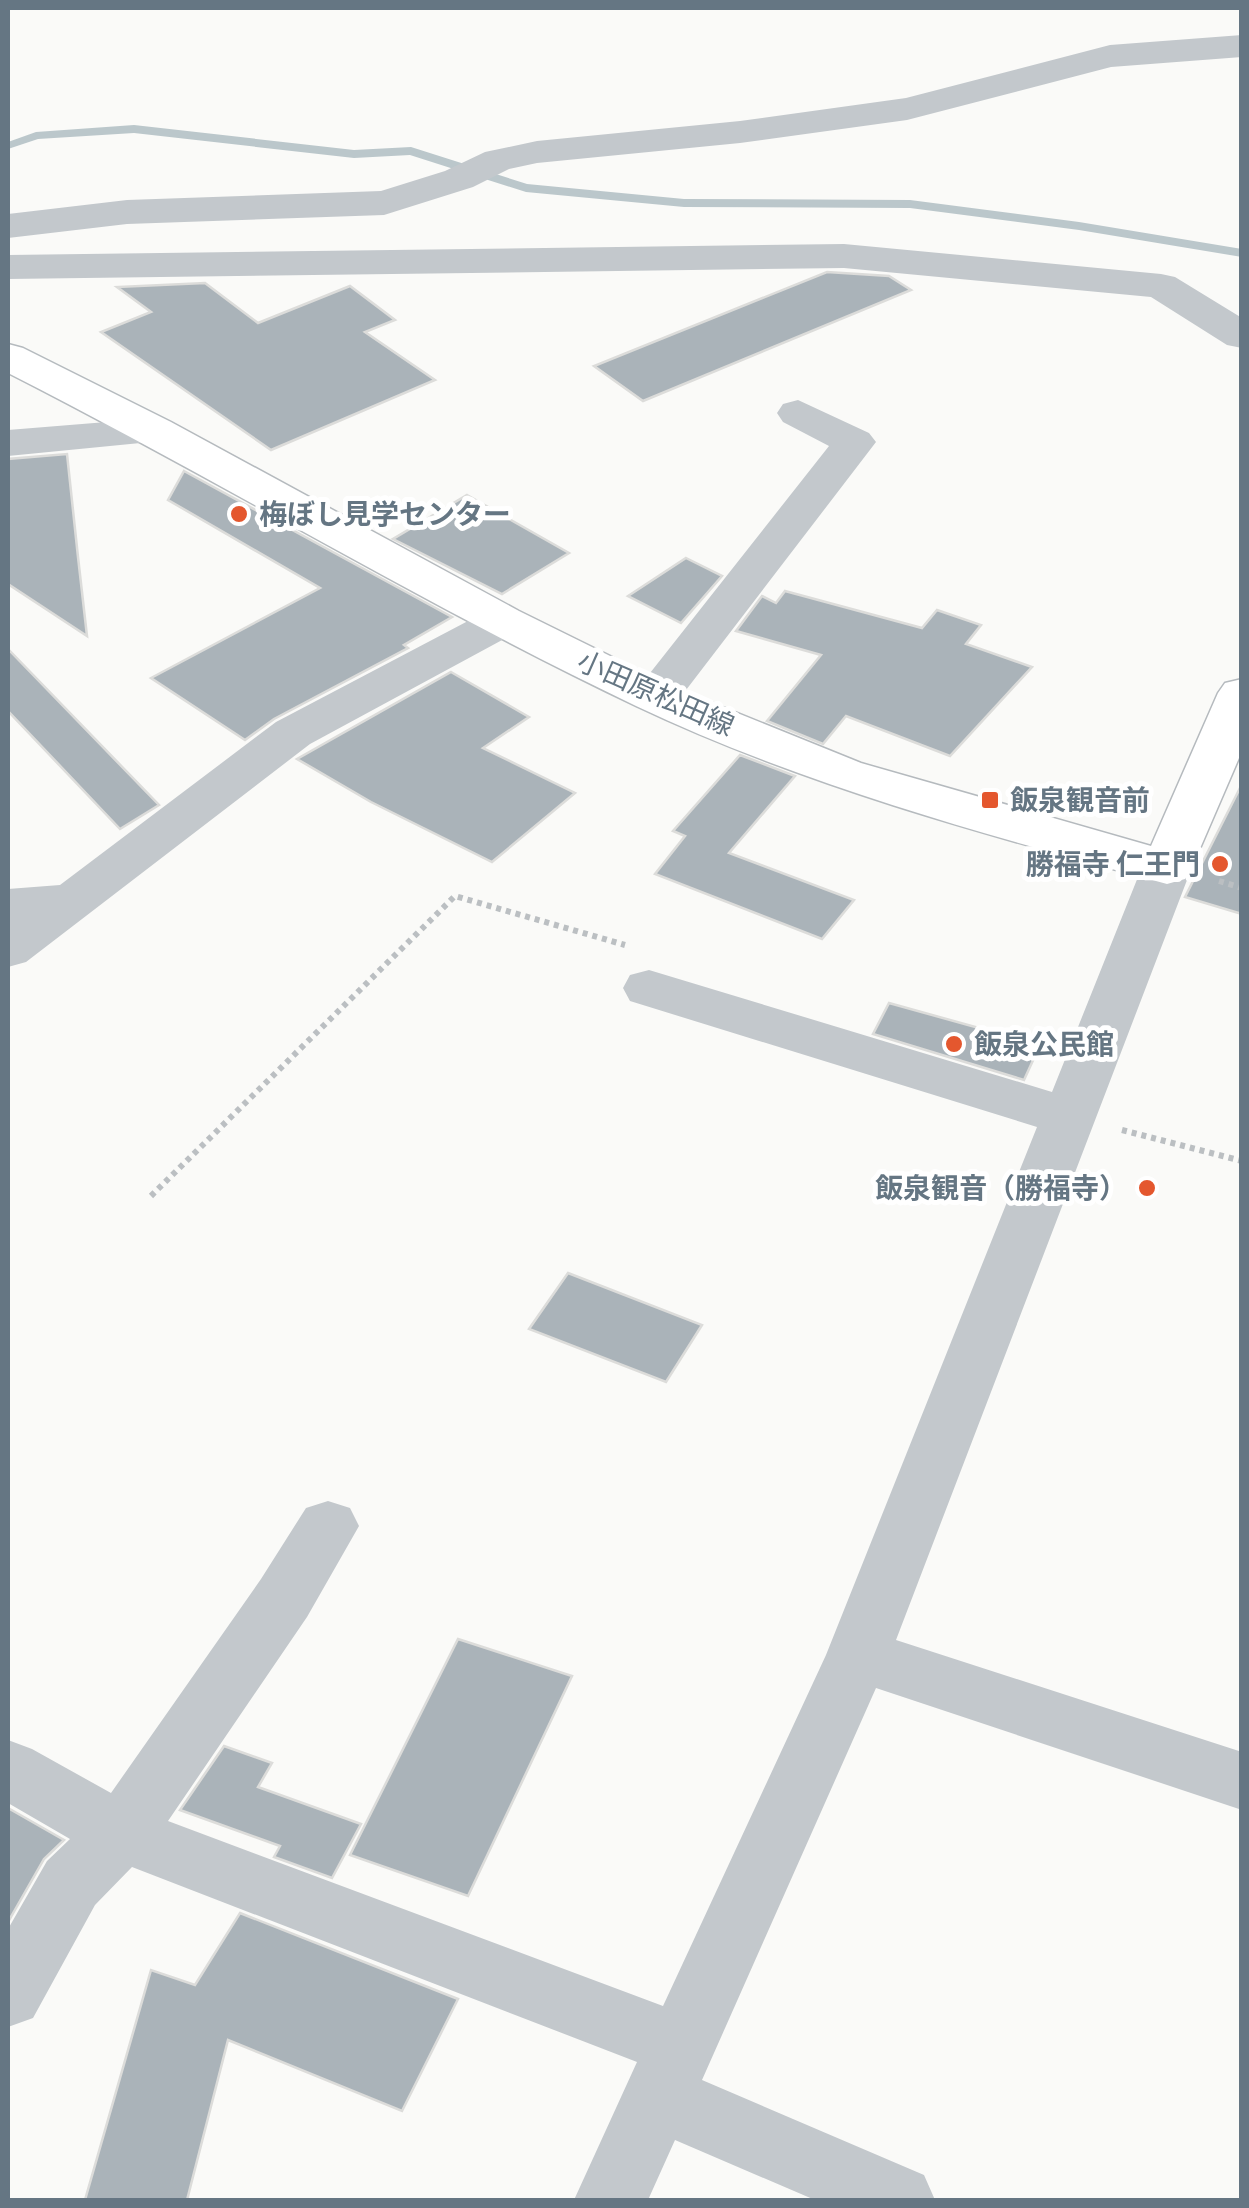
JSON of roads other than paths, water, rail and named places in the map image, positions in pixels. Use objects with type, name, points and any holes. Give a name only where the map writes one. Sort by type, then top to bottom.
[{"type":"main road","name":"小田原松田線","points":[[8,357],[156,431],[502,622],[656,697],[844,774],[1166,867]]},
{"type":"main road","points":[[1166,867],[1242,693]]},
{"type":"street","points":[[8,226],[127,212],[384,203],[459,178],[498,160],[908,108],[1110,56],[1242,46]]},
{"type":"street","points":[[8,266],[844,256],[1161,286],[1242,336]]},
{"type":"street","points":[[656,697],[854,442],[798,412]]},
{"type":"street","points":[[8,443],[156,431]]},
{"type":"street","points":[[8,950],[293,732],[502,622]]},
{"type":"street","points":[[611,2200],[858,1655],[1166,867]]},
{"type":"street","points":[[8,906],[73,901]]},
{"type":"street","points":[[649,988],[1066,1116]]},
{"type":"street","points":[[8,1995],[71,1883],[122,1833],[284,1598],[328,1526]]},
{"type":"street","points":[[858,1655],[1242,1781]]},
{"type":"street","points":[[8,1769],[122,1833],[668,2070],[898,2200]]},
{"type":"waterway","points":[[8,146],[36,136],[134,129],[354,154],[411,151],[526,188],[684,203],[910,204],[1242,253]]},
{"type":"place","name":"梅ぼし見学センター","points":[[239,514]]},
{"type":"place","name":"飯泉観音前","points":[[990,800]]},
{"type":"place","name":"勝福寺 仁王門","points":[[1220,864]]},
{"type":"place","name":"飯泉公民館","points":[[954,1044]]},
{"type":"place","name":"飯泉観音（勝福寺）","points":[[1147,1188]]}]
